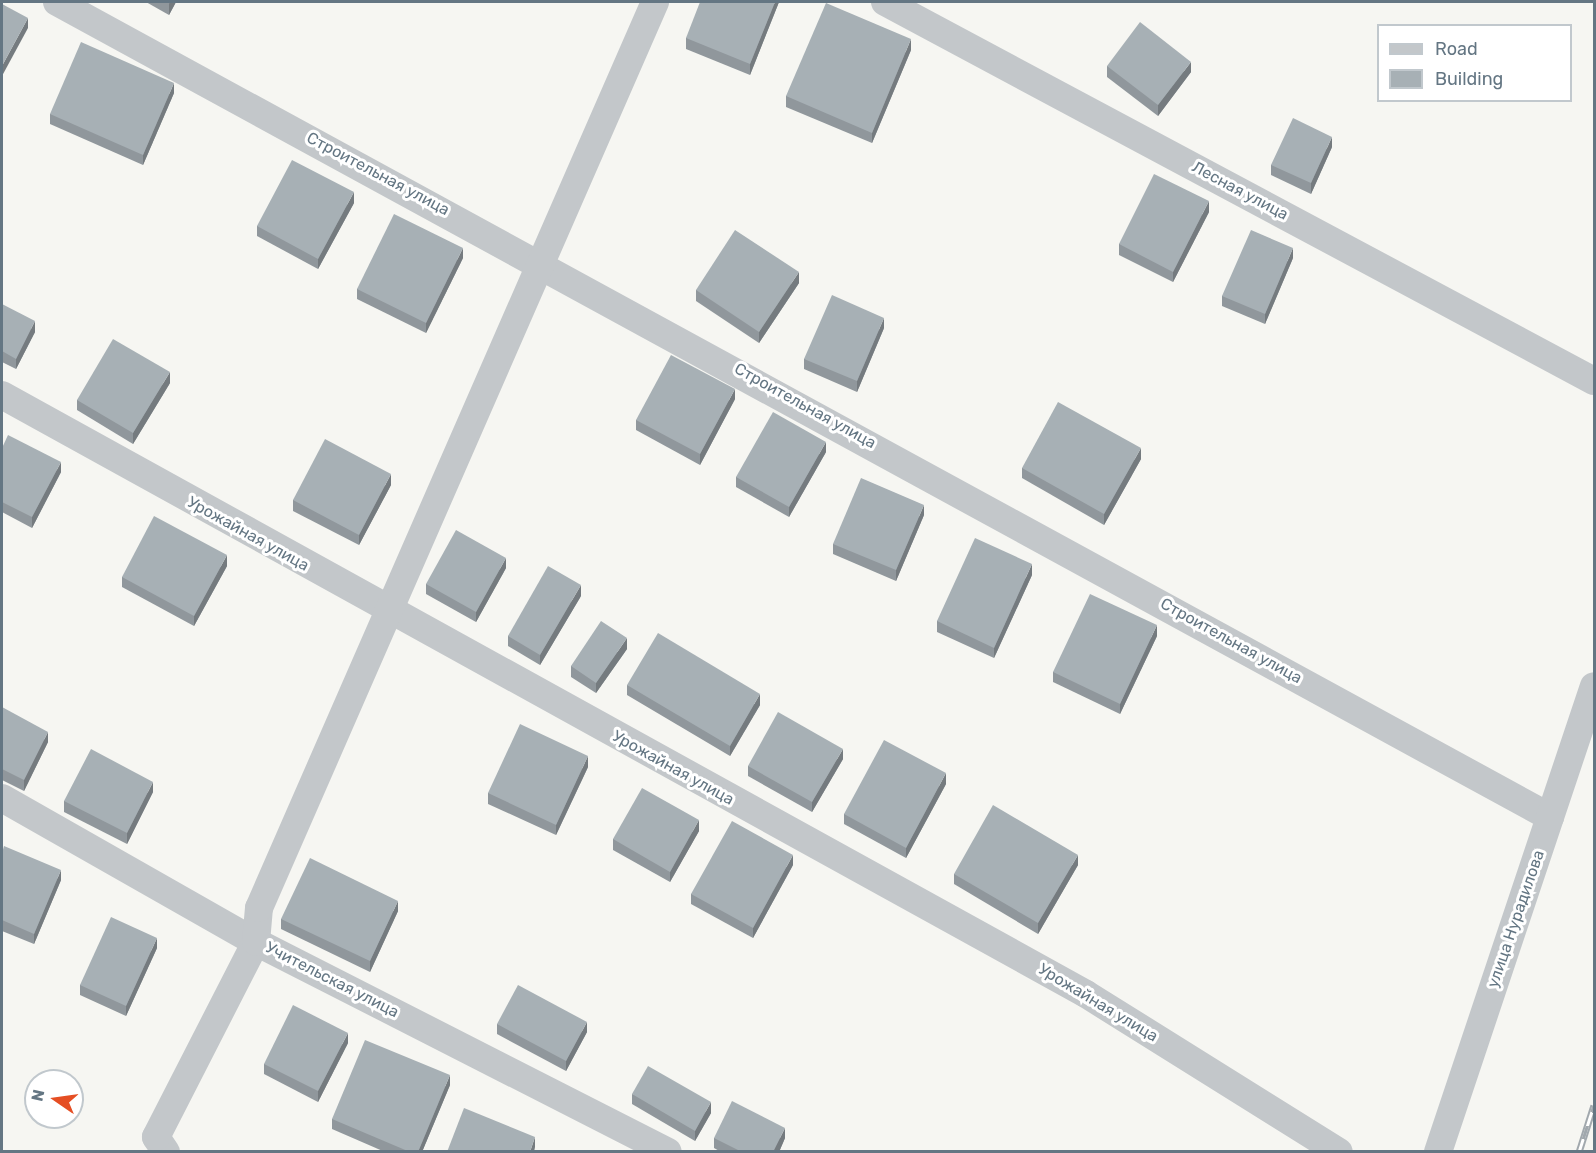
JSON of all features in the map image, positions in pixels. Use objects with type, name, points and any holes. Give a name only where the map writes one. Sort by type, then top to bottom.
[{"type":"street","name":"Строительная улица","points":[[57,2],[539,260],[1550,817]]},
{"type":"street","points":[[166,1152],[156,1137],[256,942],[259,908],[539,260],[655,2]]},
{"type":"street","name":"Лесная улица","points":[[885,2],[1594,381]]},
{"type":"street","name":"Урожайная улица","points":[[2,395],[388,612],[1086,994],[1339,1152]]},
{"type":"street","name":"улица Нурадилова","points":[[1438,1152],[1594,686]]},
{"type":"street","name":"Учительская улица","points":[[2,798],[256,942],[668,1152]]},
{"type":"building","points":[[700,2],[775,2],[750,64],[686,38]]},
{"type":"building","points":[[826,3],[911,39],[872,133],[786,96]]},
{"type":"building","points":[[2,4],[28,18],[2,66]]},
{"type":"building","points":[[1140,22],[1191,62],[1158,105],[1107,66]]},
{"type":"building","points":[[81,42],[174,83],[143,155],[50,114]]},
{"type":"building","points":[[1293,118],[1332,137],[1311,183],[1271,165]]},
{"type":"building","points":[[292,160],[354,192],[318,259],[257,226]]},
{"type":"building","points":[[1154,174],[1209,201],[1173,272],[1119,244]]},
{"type":"building","points":[[394,214],[463,248],[426,323],[357,289]]},
{"type":"building","points":[[735,230],[799,272],[759,332],[696,290]]},
{"type":"building","points":[[1251,230],[1293,248],[1265,314],[1222,296]]},
{"type":"building","points":[[832,295],[884,318],[857,381],[804,359]]},
{"type":"building","points":[[2,304],[35,321],[16,359],[2,351]]},
{"type":"building","points":[[113,339],[170,372],[133,433],[77,400]]},
{"type":"building","points":[[671,355],[735,389],[700,454],[636,420]]},
{"type":"building","points":[[1058,402],[1141,448],[1104,514],[1022,468]]},
{"type":"building","points":[[773,412],[826,442],[789,507],[736,477]]},
{"type":"building","points":[[8,435],[61,462],[32,517],[2,502],[2,448]]},
{"type":"building","points":[[325,439],[391,474],[359,535],[293,500]]},
{"type":"building","points":[[861,478],[924,505],[896,570],[833,544]]},
{"type":"building","points":[[154,516],[227,555],[194,616],[122,577]]},
{"type":"building","points":[[456,530],[506,558],[476,612],[426,584]]},
{"type":"building","points":[[975,538],[1032,564],[994,648],[937,621]]},
{"type":"building","points":[[548,566],[581,585],[540,655],[508,636]]},
{"type":"building","points":[[1090,594],[1157,625],[1120,704],[1053,672]]},
{"type":"building","points":[[601,621],[627,638],[596,683],[571,666]]},
{"type":"building","points":[[658,633],[760,694],[730,746],[627,685]]},
{"type":"building","points":[[2,707],[48,732],[24,780],[2,769]]},
{"type":"building","points":[[778,712],[843,749],[812,802],[748,766]]},
{"type":"building","points":[[520,724],[588,756],[556,825],[488,793]]},
{"type":"building","points":[[884,740],[946,773],[906,848],[844,814]]},
{"type":"building","points":[[91,749],[153,782],[127,833],[64,801]]},
{"type":"building","points":[[642,788],[699,820],[670,872],[613,839]]},
{"type":"building","points":[[993,805],[1078,855],[1038,923],[954,874]]},
{"type":"building","points":[[732,821],[793,855],[753,928],[691,894]]},
{"type":"building","points":[[4,846],[61,870],[34,934],[2,920],[2,853]]},
{"type":"building","points":[[310,858],[398,901],[370,961],[281,919]]},
{"type":"building","points":[[111,917],[157,938],[126,1006],[80,985]]},
{"type":"building","points":[[518,985],[587,1022],[566,1061],[497,1024]]},
{"type":"building","points":[[293,1005],[348,1033],[318,1091],[264,1064]]},
{"type":"building","points":[[365,1040],[450,1075],[418,1152],[410,1152],[332,1119]]},
{"type":"building","points":[[648,1066],[711,1102],[695,1131],[632,1094]]},
{"type":"building","points":[[732,1101],[785,1128],[773,1152],[742,1152],[714,1138]]},
{"type":"building","points":[[464,1108],[535,1137],[530,1152],[447,1152]]},
{"type":"railway","points":[[1579,1152],[1594,1105]]}]
